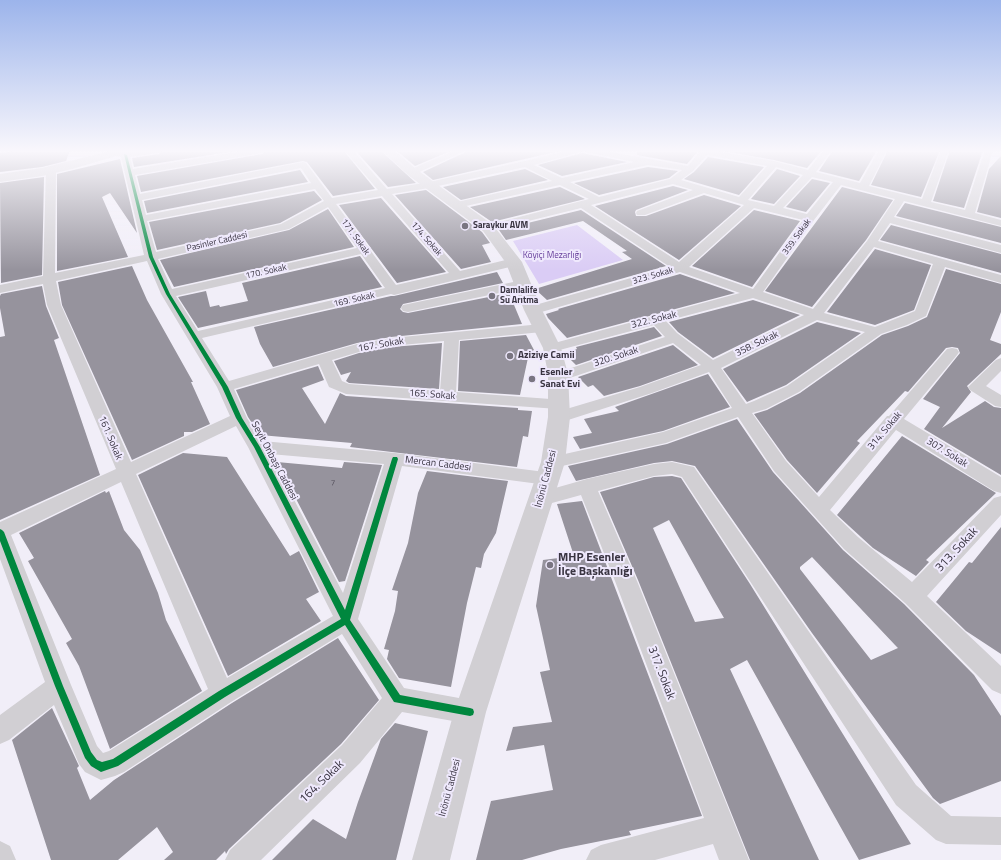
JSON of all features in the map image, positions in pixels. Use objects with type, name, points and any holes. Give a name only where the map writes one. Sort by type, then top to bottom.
[{"type":"main road","name":"İnönü Caddesi","points":[[431,860],[470,712],[547,480],[558,410],[558,377],[542,329],[518,273],[488,228],[436,190]]},
{"type":"street","name":"161. Sokak","points":[[51,190],[49,279],[54,304],[125,472],[222,694]]},
{"type":"street","name":"Seyit Onbaşı Caddesi","points":[[134,190],[151,258],[168,294],[225,386],[239,418],[257,447],[346,620],[397,699]]},
{"type":"street","name":"171. Sokak","points":[[136,198],[176,190]]},
{"type":"street","points":[[141,219],[291,190]]},
{"type":"street","name":"171. Sokak","points":[[322,190],[394,291]]},
{"type":"street","name":"Pasinler Caddesi","points":[[0,289],[151,258],[285,227],[330,202],[390,190]]},
{"type":"street","points":[[457,206],[526,190]]},
{"type":"street","points":[[578,190],[598,200]]},
{"type":"street","points":[[488,228],[635,190]]},
{"type":"street","points":[[703,190],[810,218]]},
{"type":"street","points":[[641,213],[703,190]]},
{"type":"street","name":"323. Sokak","points":[[542,329],[680,268],[746,202],[755,190]]},
{"type":"street","points":[[776,210],[794,190]]},
{"type":"street","name":"359. Sokak","points":[[756,293],[832,190]]},
{"type":"street","points":[[871,190],[1001,223]]},
{"type":"street","points":[[925,204],[930,190]]},
{"type":"street","points":[[969,215],[977,190]]},
{"type":"street","name":"174. Sokak","points":[[385,192],[457,275]]},
{"type":"street","name":"358. Sokak","points":[[558,410],[646,390],[712,366],[816,315],[870,243],[901,198]]},
{"type":"street","points":[[583,204],[680,268],[816,315],[876,331]]},
{"type":"street","points":[[886,219],[1001,249]]},
{"type":"street","points":[[870,243],[1001,279]]},
{"type":"street","name":"170. Sokak","points":[[168,294],[364,250]]},
{"type":"street","points":[[547,480],[742,410],[760,405],[793,389],[876,331],[902,322],[921,313],[940,263]]},
{"type":"street","points":[[408,308],[518,273]]},
{"type":"street","name":"169. Sokak","points":[[194,336],[394,291],[457,275],[518,273]]},
{"type":"street","name":"322. Sokak","points":[[542,329],[656,319],[727,302],[756,293]]},
{"type":"street","points":[[656,319],[675,338],[712,366],[780,466],[819,510],[852,543],[913,596],[1001,682]]},
{"type":"street","name":"167. Sokak","points":[[225,386],[357,348],[391,342],[542,329]]},
{"type":"street","points":[[448,396],[452,336]]},
{"type":"street","name":"320. Sokak","points":[[558,377],[675,338]]},
{"type":"street","name":"314. Sokak","points":[[819,510],[893,420],[952,352]]},
{"type":"street","name":"165. Sokak","points":[[324,358],[335,384],[346,389],[448,396],[558,410]]},
{"type":"street","points":[[1001,363],[976,387],[987,395],[1001,402]]},
{"type":"street","points":[[239,418],[0,531],[59,686],[88,756],[94,763],[101,767],[115,763],[222,694],[346,620],[395,459]]},
{"type":"street","name":"307. Sokak","points":[[893,420],[1001,486]]},
{"type":"street","name":"Mercan Caddesi","points":[[257,447],[395,459],[547,480]]},
{"type":"street","points":[[547,480],[587,486],[654,470],[672,468],[688,472],[906,795],[946,830],[1001,831]]},
{"type":"street","name":"317. Sokak","points":[[587,486],[734,860]]},
{"type":"street","name":"313. Sokak","points":[[913,596],[1001,503]]},
{"type":"street","points":[[0,732],[59,686]]},
{"type":"street","points":[[397,699],[470,712]]},
{"type":"street","name":"164. Sokak","points":[[240,860],[351,754],[397,699]]},
{"type":"street","points":[[601,860],[721,828]]},
{"type":"street","points":[[0,856],[1,860]]},
{"type":"green space","name":"Köyiçi Mezarlığı","points":[[577,225],[623,260],[539,284],[513,241]]},
{"type":"building","points":[[0,190],[44,190],[42,275],[1,283]]},
{"type":"building","points":[[57,190],[127,190],[137,233],[110,193],[102,197],[128,257],[57,271]]},
{"type":"building","points":[[199,190],[266,190],[147,213],[144,201]]},
{"type":"building","points":[[329,190],[368,190],[333,196]]},
{"type":"building","points":[[426,190],[482,232],[490,243],[482,245],[491,262],[461,269],[395,195]]},
{"type":"building","points":[[447,190],[504,190],[461,200]]},
{"type":"building","points":[[546,190],[567,190],[585,199],[492,222],[470,207]]},
{"type":"building","points":[[589,190],[619,190],[599,195]]},
{"type":"building","points":[[657,190],[688,190],[636,210],[636,216],[646,216],[704,195],[741,206],[679,260],[595,206]]},
{"type":"building","points":[[722,190],[743,190],[739,195]]},
{"type":"building","points":[[759,190],[787,190],[774,204],[751,199]]},
{"type":"building","points":[[802,190],[824,190],[806,212],[786,207]]},
{"type":"building","points":[[840,190],[854,190],[893,200],[866,240],[812,307],[765,291]]},
{"type":"building","points":[[892,190],[924,190],[921,197]]},
{"type":"building","points":[[937,190],[970,190],[964,208],[933,201]]},
{"type":"building","points":[[983,190],[1001,190],[1001,218],[977,212]]},
{"type":"building","points":[[314,191],[322,200],[280,223],[157,250],[149,222]]},
{"type":"building","points":[[381,198],[446,272],[397,283],[339,205]]},
{"type":"building","points":[[905,203],[1001,227],[1001,243],[896,216]]},
{"type":"building","points":[[328,209],[354,247],[174,287],[160,260],[289,230]]},
{"type":"building","points":[[581,210],[666,266],[547,300],[535,289],[632,259],[622,252],[627,251],[583,221],[506,240],[499,230]]},
{"type":"building","points":[[754,210],[800,221],[752,287],[692,266]]},
{"type":"building","points":[[891,225],[1001,254],[1001,273],[880,240]]},
{"type":"building","points":[[875,249],[931,265],[914,310],[875,325],[827,312]]},
{"type":"building","points":[[360,256],[382,287],[198,328],[178,297],[206,291],[210,307],[219,305],[220,307],[248,301],[242,283]]},
{"type":"building","points":[[132,266],[147,300],[193,382],[191,382],[210,424],[192,432],[184,432],[184,436],[132,460],[62,305],[58,282]]},
{"type":"building","points":[[946,269],[1001,284],[1001,312],[990,340],[1001,344],[1001,354],[967,386],[971,392],[942,428],[985,401],[994,407],[1001,408],[1001,475],[924,429],[940,407],[923,399],[960,353],[958,348],[952,347],[946,348],[908,392],[905,391],[857,441],[860,443],[817,493],[787,460],[754,414],[767,410],[800,393],[882,335],[908,326],[927,317]]},
{"type":"building","points":[[497,272],[503,283],[403,304],[400,309],[403,312],[408,313],[509,293],[522,324],[391,337],[357,343],[273,367],[260,344],[254,327],[394,296]]},
{"type":"building","points":[[680,274],[735,293],[567,338],[546,314],[559,310],[558,309]]},
{"type":"building","points":[[42,286],[46,306],[59,338],[54,340],[100,475],[0,520],[0,337],[5,336],[0,308],[0,296],[1,294]]},
{"type":"building","points":[[753,300],[800,315],[713,358],[678,332],[669,322]]},
{"type":"building","points":[[817,322],[861,333],[786,385],[747,402],[723,369]]},
{"type":"building","points":[[654,327],[662,336],[576,365],[564,353],[577,349],[576,347]]},
{"type":"building","points":[[526,335],[534,350],[529,353],[520,395],[458,391],[460,341]]},
{"type":"building","points":[[442,343],[439,389],[349,383],[346,381],[351,372],[341,375],[334,361],[359,353],[391,347]]},
{"type":"building","points":[[673,345],[698,365],[640,386],[604,396],[593,385],[588,387],[578,377]]},
{"type":"building","points":[[318,366],[324,380],[302,388],[325,424],[340,393],[346,396],[518,408],[518,410],[532,411],[528,437],[523,436],[517,467],[350,447],[352,443],[260,435],[248,417],[236,390]]},
{"type":"building","points":[[708,374],[730,407],[663,431],[580,449],[573,437],[592,433],[584,419],[619,411],[615,407]]},
{"type":"building","points":[[737,419],[773,472],[843,550],[904,604],[974,675],[1001,716],[1001,781],[940,804],[933,798],[812,633],[695,466],[672,461],[654,463],[576,481],[568,466],[667,444]],"holes":[[[812,557],[898,648],[871,660],[800,569],[800,567]]]},
{"type":"building","points":[[902,436],[996,493],[926,560],[929,562],[916,576],[873,548],[837,515]]},
{"type":"building","points":[[183,453],[227,457],[290,556],[299,551],[319,592],[306,599],[321,621],[228,676],[138,475]]},
{"type":"building","points":[[277,462],[342,468],[344,462],[382,465],[345,581],[339,582]]},
{"type":"building","points":[[427,471],[508,481],[496,533],[484,554],[481,568],[476,567],[467,603],[451,687],[399,678],[387,659],[389,650],[384,649],[395,611],[398,591],[392,590],[408,543],[418,493]]},
{"type":"building","points":[[672,476],[681,478],[750,584],[911,844],[859,860],[747,660],[730,669],[819,860],[750,860],[638,580],[600,492],[654,477]],"holes":[[[669,520],[724,618],[695,622],[653,528]]]},
{"type":"building","points":[[105,491],[106,493],[109,491],[124,530],[140,550],[158,593],[166,620],[202,691],[110,749],[79,666],[66,643],[72,639],[28,561],[34,558],[19,533]]},
{"type":"building","points":[[582,501],[702,816],[629,831],[631,835],[561,849],[522,860],[476,860],[491,801],[553,790],[544,745],[506,751],[513,727],[552,722],[540,672],[550,670],[536,606],[543,560],[574,556],[557,504]]},
{"type":"building","points":[[1001,527],[1001,654],[966,631],[936,602],[969,562],[972,563]]},
{"type":"building","points":[[338,638],[379,700],[341,744],[229,849],[226,854],[225,851],[216,860],[164,860],[173,852],[157,827],[118,860],[51,860],[12,740],[52,708],[79,766],[77,768],[90,800],[114,780],[232,703]]},
{"type":"building","points":[[395,723],[428,731],[396,860],[272,860],[313,819],[346,839],[381,739]]},
{"type":"cycle path","points":[[134,190],[151,257],[168,294],[225,387],[239,418],[257,447],[346,620],[397,699],[470,712]]},
{"type":"cycle path","points":[[0,532],[59,686],[88,755],[94,763],[101,767],[115,763],[222,694],[346,620],[395,459]]},
{"type":"place","name":"Saraykur AVM","points":[[465,226]]},
{"type":"place","name":"Damlalife Su Arıtma","points":[[492,296]]},
{"type":"place","name":"Aziziye Camii","points":[[510,356]]},
{"type":"place","name":"Esenler Sanat Evi","points":[[532,379]]},
{"type":"place","name":"MHP Esenler İlçe Başkanlığı","points":[[550,565]]}]
